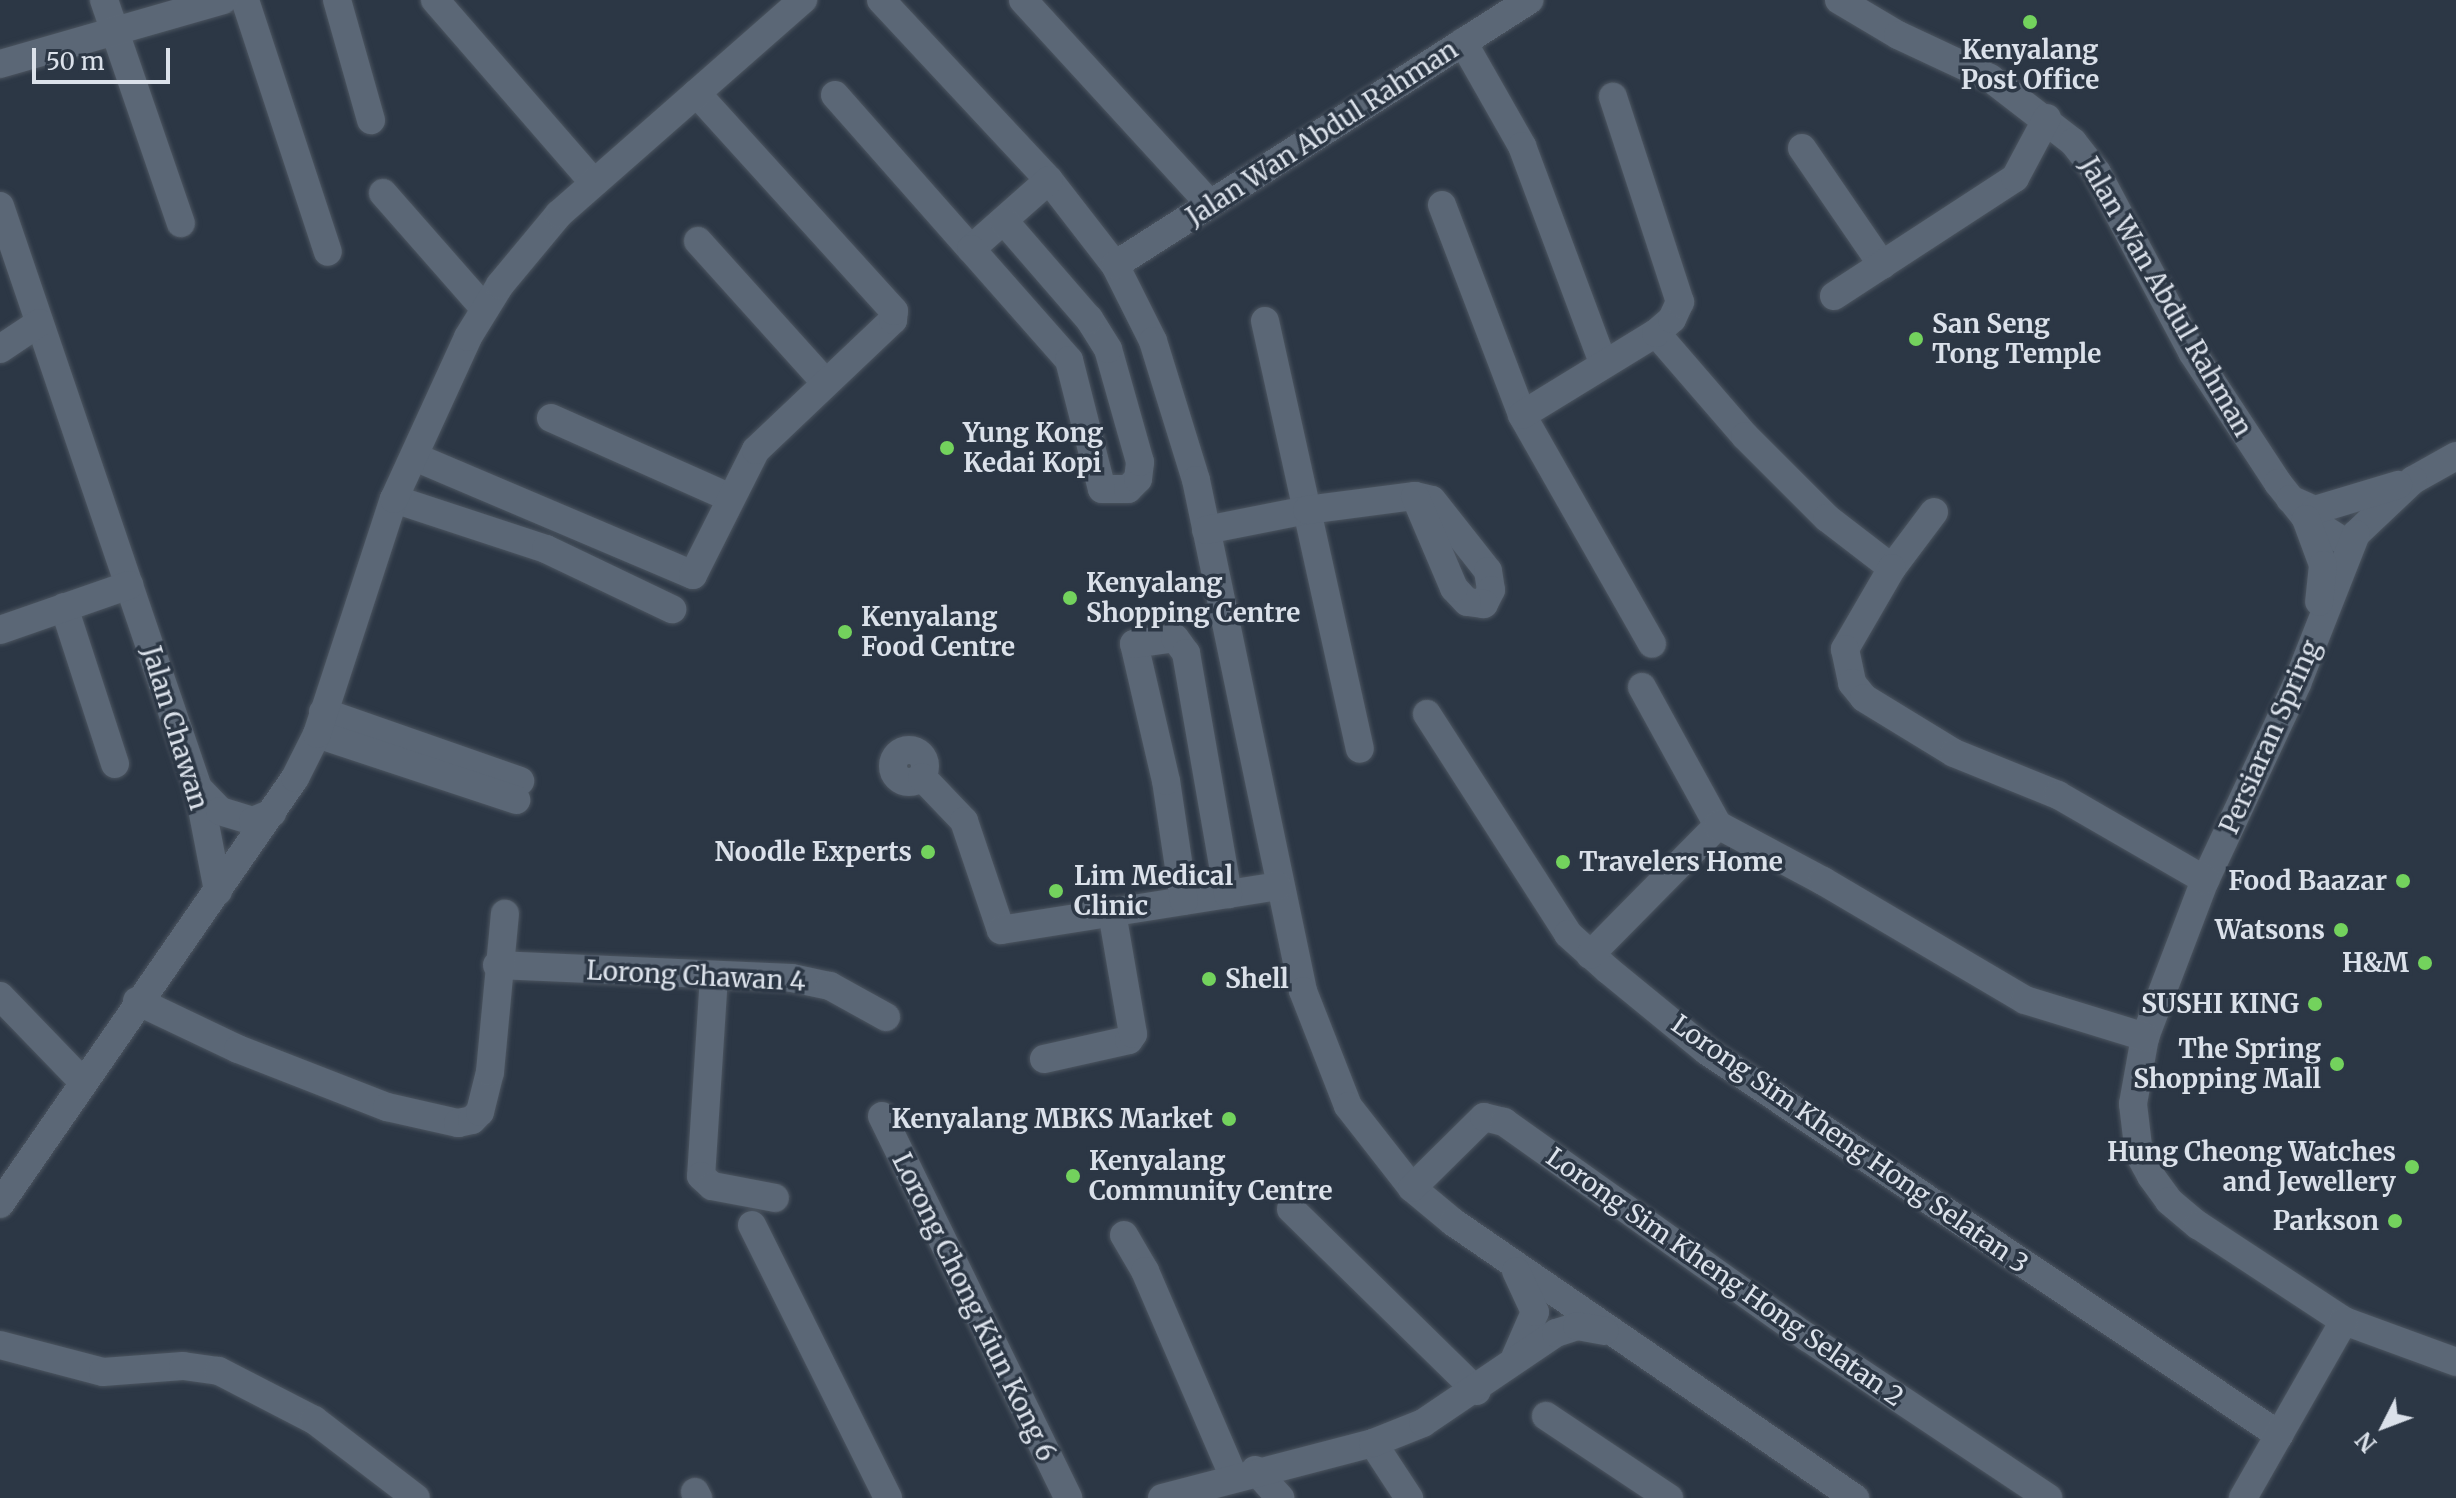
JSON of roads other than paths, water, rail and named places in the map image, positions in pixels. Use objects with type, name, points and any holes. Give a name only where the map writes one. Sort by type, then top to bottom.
[{"type":"street","points":[[104,0],[181,223]]},
{"type":"street","points":[[0,64],[113,29],[223,0]]},
{"type":"street","points":[[245,0],[328,252]]},
{"type":"street","points":[[337,0],[371,120]]},
{"type":"street","points":[[0,1204],[137,1001],[272,813],[320,723],[394,499],[485,309],[559,214],[803,0]]},
{"type":"street","points":[[881,0],[1049,180],[1115,265],[1153,341],[1179,413],[1206,530],[1278,886],[1303,991],[1333,1077],[1365,1132],[1412,1188],[1514,1268],[1855,1498]]},
{"type":"street","points":[[1023,0],[1210,204]]},
{"type":"street","name":"Jalan Wan Abdul Rahman","points":[[1115,265],[1529,0]]},
{"type":"street","name":"Jalan Wan Abdul Rahman","points":[[1839,0],[1865,9],[1990,78],[2047,118],[2097,173],[2192,352],[2297,508],[2351,546]]},
{"type":"street","points":[[443,3],[594,183]]},
{"type":"street","points":[[1463,42],[1522,146],[1603,363]]},
{"type":"street","points":[[415,457],[693,575],[756,450],[887,327],[894,311],[696,93]]},
{"type":"street","points":[[835,95],[1069,360],[1102,489],[1128,489],[1138,479],[1140,462],[1108,349],[1089,319],[1004,221]]},
{"type":"street","points":[[1522,415],[1656,333],[1672,319],[1680,302],[1613,97]]},
{"type":"street","points":[[1834,296],[2015,178],[2047,118]]},
{"type":"street","points":[[1802,148],[1882,265]]},
{"type":"street","points":[[971,249],[1049,180]]},
{"type":"street","points":[[383,193],[485,309]]},
{"type":"street","points":[[1442,205],[1522,415],[1652,644]]},
{"type":"street","name":"Jalan Chawan","points":[[0,206],[198,788],[218,891]]},
{"type":"street","points":[[698,241],[826,383]]},
{"type":"street","points":[[1265,321],[1360,749]]},
{"type":"street","points":[[0,349],[39,323]]},
{"type":"street","points":[[1656,333],[1745,436],[1827,518],[1892,568]]},
{"type":"street","points":[[551,418],[731,498]]},
{"type":"street","points":[[2297,508],[2315,510],[2413,480],[2456,456]]},
{"type":"street","points":[[2351,546],[2371,517],[2413,480]]},
{"type":"street","points":[[1206,530],[1307,510],[1415,496]]},
{"type":"street","points":[[394,499],[546,549],[672,609]]},
{"type":"street","points":[[2297,508],[2323,565],[2315,634]]},
{"type":"street","points":[[1934,512],[1892,568],[1845,649],[1852,683],[1864,698],[1954,753],[2058,795],[2205,880]]},
{"type":"street","name":"Persiaran Spring","points":[[2351,546],[2205,880],[2145,1037],[2133,1104],[2134,1131],[2151,1176],[2169,1201],[2198,1225],[2344,1321],[2456,1362]]},
{"type":"street","points":[[0,630],[129,585]]},
{"type":"street","points":[[64,607],[115,764]]},
{"type":"street","points":[[1184,901],[1166,781],[1134,644],[1175,638],[1186,653],[1228,894]]},
{"type":"street","points":[[1642,687],[1718,825],[2025,1000],[2145,1037]]},
{"type":"street","name":"Lorong Sim Kheng Hong Selatan 3","points":[[1427,714],[1568,934],[1590,955],[1707,1051],[2279,1435]]},
{"type":"street","points":[[320,723],[518,790]]},
{"type":"street","points":[[922,777],[964,821],[1001,930],[1278,886]]},
{"type":"street","points":[[198,788],[220,811],[253,821],[272,813]]},
{"type":"street","points":[[1590,955],[1718,825]]},
{"type":"street","points":[[1044,1059],[1129,1040],[1133,1034],[1112,912]]},
{"type":"street","points":[[137,1001],[238,1049],[387,1107],[458,1123],[480,1112],[490,1072],[497,965],[505,914]]},
{"type":"street","name":"Lorong Chawan 4","points":[[497,965],[816,982],[886,1017]]},
{"type":"street","points":[[714,976],[701,1176],[712,1186],[775,1198]]},
{"type":"street","points":[[0,996],[82,1081]]},
{"type":"street","name":"Lorong Chong Kiun Kong 6","points":[[882,1116],[1068,1498]]},
{"type":"street","name":"Lorong Sim Kheng Hong Selatan 2","points":[[1412,1188],[1484,1117],[1504,1122],[1807,1337],[2048,1498]]},
{"type":"street","points":[[1291,1209],[1477,1391]]},
{"type":"street","points":[[752,1225],[888,1498]]},
{"type":"street","points":[[1124,1235],[1145,1271],[1244,1473],[1280,1498]]},
{"type":"street","points":[[1510,1368],[1529,1335],[1535,1312],[1514,1268]]},
{"type":"street","points":[[2243,1498],[2344,1321]]},
{"type":"street","points":[[1162,1498],[1244,1473],[1373,1443],[1423,1423],[1477,1391],[1556,1333],[1577,1326],[1610,1332]]},
{"type":"street","points":[[0,1345],[103,1372],[183,1366],[219,1371],[314,1420],[416,1498]]},
{"type":"street","points":[[1546,1416],[1669,1498]]},
{"type":"street","points":[[1373,1443],[1409,1498]]},
{"type":"place","name":"Kenyalang Post Office","points":[[2030,22]]},
{"type":"place","name":"San Seng Tong Temple","points":[[1916,339]]},
{"type":"place","name":"Yung Kong Kedai Kopi","points":[[947,448]]},
{"type":"place","name":"Kenyalang Shopping Centre","points":[[1070,598]]},
{"type":"place","name":"Kenyalang Food Centre","points":[[845,632]]},
{"type":"place","name":"Noodle Experts","points":[[928,852]]},
{"type":"place","name":"Travelers Home","points":[[1563,862]]},
{"type":"place","name":"Food Baazar","points":[[2403,881]]},
{"type":"place","name":"Lim Medical Clinic","points":[[1056,891]]},
{"type":"place","name":"Watsons","points":[[2341,930]]},
{"type":"place","name":"H&M","points":[[2425,963]]},
{"type":"place","name":"Shell","points":[[1209,979]]},
{"type":"place","name":"SUSHI KING","points":[[2315,1004]]},
{"type":"place","name":"The Spring Shopping Mall","points":[[2337,1064]]},
{"type":"place","name":"Kenyalang MBKS Market","points":[[1229,1119]]},
{"type":"place","name":"Hung Cheong Watches and Jewellery","points":[[2412,1167]]},
{"type":"place","name":"Kenyalang Community Centre","points":[[1073,1176]]},
{"type":"place","name":"Parkson","points":[[2395,1221]]}]
